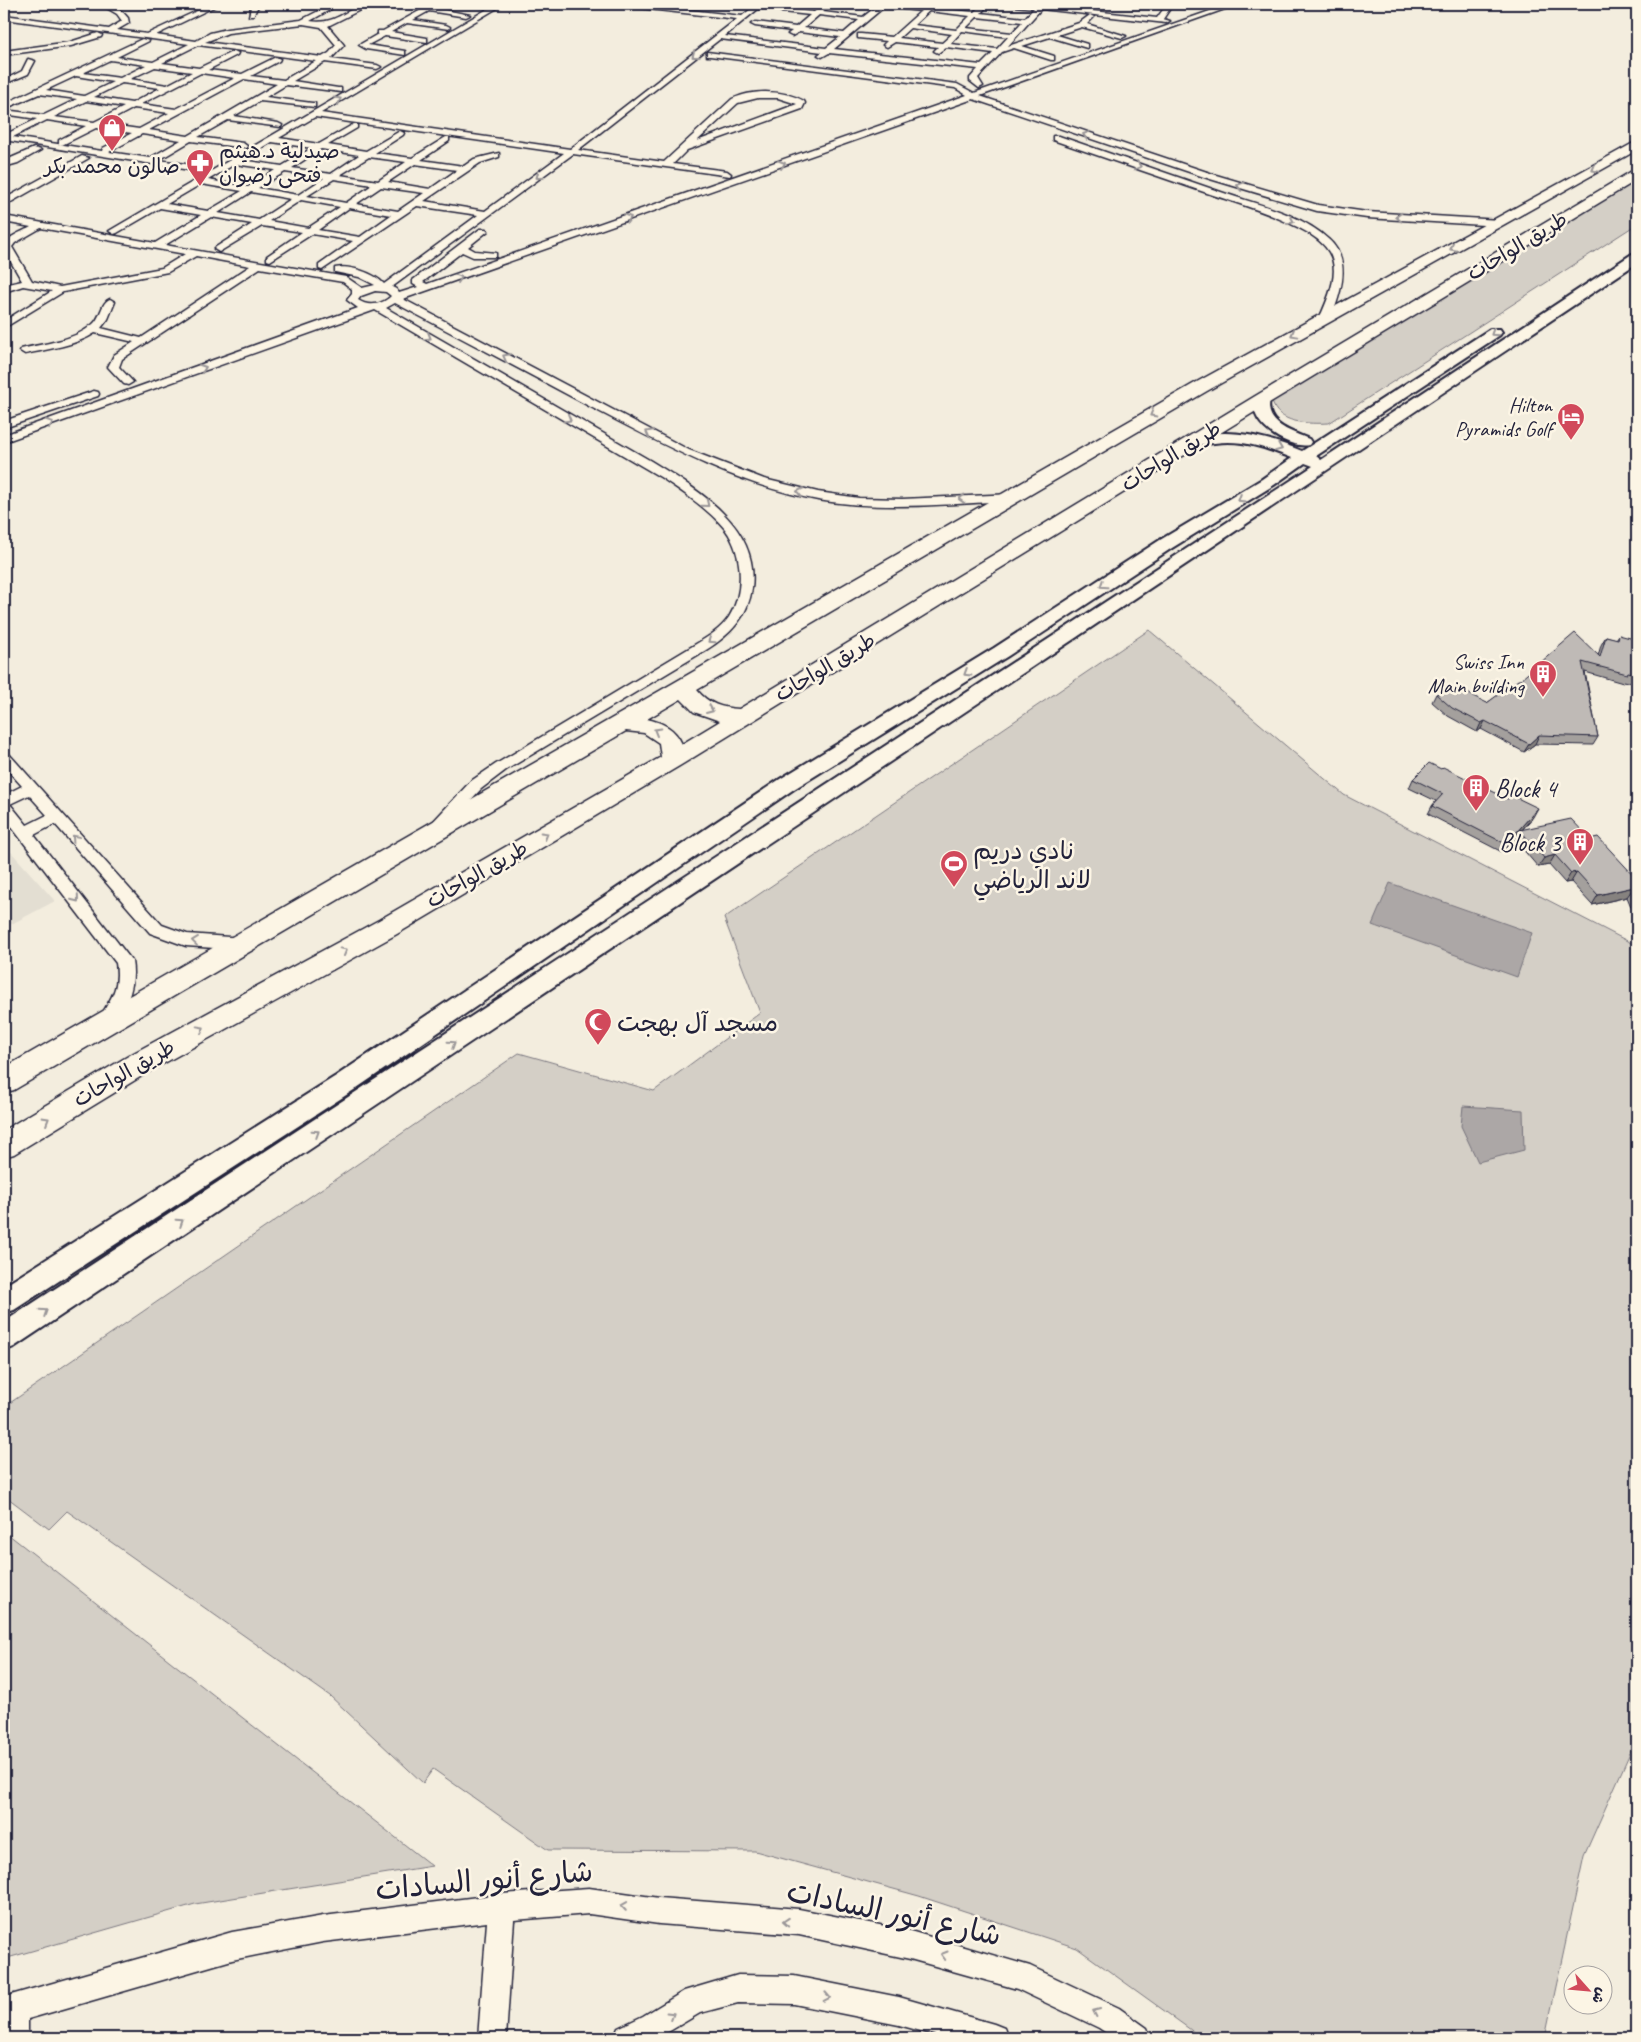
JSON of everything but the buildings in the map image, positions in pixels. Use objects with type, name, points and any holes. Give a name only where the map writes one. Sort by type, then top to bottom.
[{"type":"highway","name":"طريق الواحات","points":[[4,1082],[685,688],[1010,497],[1325,317],[1500,223],[1637,145]]},
{"type":"highway","name":"طريق الواحات","points":[[4,1145],[140,1063],[388,927],[673,760],[1198,440],[1262,399],[1637,174]]},
{"type":"highway","points":[[685,688],[696,703],[705,709],[723,715],[744,717]]},
{"type":"highway","points":[[623,724],[651,727],[662,733],[670,741],[674,750],[673,760]]},
{"type":"street","points":[[103,4],[111,6],[125,17],[126,20],[124,24],[110,31]]},
{"type":"street","points":[[4,107],[109,58],[217,4]]},
{"type":"street","points":[[251,15],[254,7],[258,4]]},
{"type":"street","points":[[303,22],[337,4]]},
{"type":"street","points":[[4,140],[213,35],[227,31],[303,22],[330,24],[369,4]]},
{"type":"street","points":[[402,53],[363,45],[437,4]]},
{"type":"street","points":[[111,228],[195,178],[233,161],[306,118],[338,90],[435,33],[447,31],[466,15],[486,4]]},
{"type":"street","points":[[111,228],[158,205],[195,178],[202,169],[278,125],[360,86],[447,31],[501,4]]},
{"type":"street","points":[[622,4],[745,16]]},
{"type":"street","points":[[655,4],[745,16]]},
{"type":"street","points":[[701,9],[709,4]]},
{"type":"street","points":[[773,50],[828,4]]},
{"type":"street","points":[[878,4],[929,7],[1026,20]]},
{"type":"street","points":[[810,67],[826,50],[882,4]]},
{"type":"street","points":[[924,64],[986,4]]},
{"type":"street","points":[[1014,4],[1101,6],[1162,19]]},
{"type":"street","points":[[1162,19],[1170,4]]},
{"type":"street","points":[[389,293],[428,288],[832,146],[953,98],[965,91],[1122,36],[1162,19],[1176,17],[1215,4]]},
{"type":"street","points":[[389,293],[820,141],[953,98],[973,96],[1236,4]]},
{"type":"street","points":[[979,86],[974,81],[998,51],[1039,6]]},
{"type":"street","points":[[1059,6],[1162,19]]},
{"type":"street","points":[[555,175],[574,155],[643,96],[745,16],[765,7]]},
{"type":"street","points":[[584,153],[731,38],[765,7]]},
{"type":"street","points":[[872,65],[875,55],[929,7]]},
{"type":"street","points":[[426,10],[466,15]]},
{"type":"street","points":[[782,10],[864,19]]},
{"type":"street","points":[[852,29],[944,45],[998,51],[1082,24],[1090,17]]},
{"type":"street","points":[[5,19],[110,31],[190,47],[369,72]]},
{"type":"street","points":[[5,19],[98,34],[198,43],[377,67]]},
{"type":"street","points":[[405,21],[447,31]]},
{"type":"street","points":[[755,24],[844,35]]},
{"type":"street","points":[[1082,24],[1122,36]]},
{"type":"street","points":[[151,161],[332,55],[340,45],[324,25]]},
{"type":"street","points":[[907,26],[1013,35]]},
{"type":"street","points":[[4,53],[71,44],[98,34]]},
{"type":"street","points":[[381,34],[424,40]]},
{"type":"street","points":[[1050,35],[1084,46]]},
{"type":"street","points":[[861,36],[895,37]]},
{"type":"street","points":[[719,37],[826,50],[872,65],[907,81],[943,89],[953,98],[974,108],[993,104]]},
{"type":"street","points":[[1014,46],[1051,58]]},
{"type":"street","points":[[218,51],[228,47]]},
{"type":"street","points":[[62,142],[234,53]]},
{"type":"street","points":[[1068,55],[1080,58]]},
{"type":"street","points":[[708,56],[763,58],[810,67],[924,64],[984,68]]},
{"type":"street","points":[[708,56],[907,81],[954,85],[973,96],[993,104],[1266,194],[1317,208],[1342,212],[1500,223]]},
{"type":"street","points":[[109,58],[338,90]]},
{"type":"street","points":[[106,150],[276,59]]},
{"type":"street","points":[[4,82],[16,78],[29,69],[31,61]]},
{"type":"street","points":[[75,74],[168,87]]},
{"type":"street","points":[[16,78],[26,80]]},
{"type":"street","points":[[35,81],[53,84]]},
{"type":"street","points":[[346,85],[360,86]]},
{"type":"street","points":[[37,92],[177,113],[278,125]]},
{"type":"street","points":[[211,94],[257,99],[442,137],[564,157],[584,153],[726,174]]},
{"type":"street","points":[[666,165],[737,98],[755,95],[791,98],[801,103],[799,107],[685,148]]},
{"type":"street","points":[[643,96],[655,98]]},
{"type":"street","points":[[4,112],[243,146]]},
{"type":"street","points":[[306,118],[574,155],[712,179]]},
{"type":"street","points":[[714,120],[742,127]]},
{"type":"street","points":[[157,246],[354,126]]},
{"type":"street","points":[[219,249],[400,132]]},
{"type":"street","points":[[1050,136],[1244,203],[1298,224],[1317,235],[1336,254],[1338,260],[1339,279],[1334,298],[1325,317]]},
{"type":"street","points":[[270,258],[414,161],[442,137]]},
{"type":"street","points":[[270,139],[465,169]]},
{"type":"street","points":[[4,140],[31,142],[202,169]]},
{"type":"street","points":[[4,140],[19,148],[85,158],[250,190],[400,214]]},
{"type":"street","points":[[820,141],[832,146]]},
{"type":"street","points":[[19,148],[31,142]]},
{"type":"street","points":[[4,164],[20,159],[37,150]]},
{"type":"street","points":[[322,267],[477,161],[496,155]]},
{"type":"street","points":[[4,439],[374,307],[388,304],[389,293],[404,274],[564,157]]},
{"type":"street","points":[[4,203],[85,158]]},
{"type":"street","points":[[233,161],[432,192]]},
{"type":"street","points":[[1244,203],[1266,194]]},
{"type":"street","points":[[508,198],[523,200]]},
{"type":"street","points":[[416,203],[487,214]]},
{"type":"street","points":[[158,205],[362,240]]},
{"type":"street","points":[[4,212],[111,228],[168,240],[358,273],[378,282],[389,293]]},
{"type":"street","points":[[596,219],[608,225]]},
{"type":"street","points":[[4,220],[346,280],[357,288],[356,298]]},
{"type":"street","points":[[416,282],[491,225]]},
{"type":"street","points":[[28,283],[7,247],[12,241],[39,226]]},
{"type":"street","points":[[4,1338],[1190,555],[1321,457],[1592,278],[1637,240]]},
{"type":"street","points":[[462,248],[474,254],[494,255]]},
{"type":"street","points":[[4,289],[14,284],[28,283],[58,290],[165,270],[194,253]]},
{"type":"street","points":[[4,1301],[345,1083],[787,784],[1001,652],[1191,529],[1268,468],[1321,457],[1350,426],[1592,278],[1637,257]]},
{"type":"street","points":[[128,382],[114,370],[114,362],[142,341],[259,264]]},
{"type":"street","points":[[346,280],[358,273]]},
{"type":"street","points":[[370,278],[384,279],[404,274]]},
{"type":"street","points":[[416,282],[428,288]]},
{"type":"street","points":[[156,372],[356,298],[373,288],[389,293],[685,452],[726,470],[774,487],[839,500],[879,502],[1010,497]]},
{"type":"street","points":[[4,325],[58,292],[58,290]]},
{"type":"street","points":[[356,298],[654,469],[700,500],[731,529],[741,548],[745,568],[746,588],[742,607],[726,629],[666,669],[501,767],[476,785],[426,838]]},
{"type":"street","points":[[25,351],[64,342],[93,329],[103,320],[110,302]]},
{"type":"street","points":[[93,329],[142,341]]},
{"type":"street","points":[[5,424],[100,392]]},
{"type":"street","points":[[1262,399],[1260,404],[1262,415],[1272,426],[1321,457]]},
{"type":"street","points":[[5,424],[32,429]]},
{"type":"street","points":[[1272,426],[1313,430],[1350,426]]},
{"type":"street","points":[[1198,440],[1229,436],[1245,438],[1321,457]]},
{"type":"street","points":[[1245,438],[1256,446],[1268,468]]},
{"type":"street","points":[[1191,529],[1212,539]]},
{"type":"street","points":[[1166,544],[1190,555]]},
{"type":"street","points":[[4,756],[156,929],[186,940],[243,944]]},
{"type":"street","points":[[808,771],[837,789]]},
{"type":"street","points":[[787,784],[816,803]]},
{"type":"street","points":[[4,801],[31,788]]},
{"type":"street","points":[[4,807],[124,961],[126,972],[125,988],[118,1006],[104,1024]]},
{"type":"street","points":[[24,833],[57,817]]},
{"type":"street","name":"شارع أنور السادات","points":[[9,2010],[232,1946],[323,1929],[502,1907],[589,1901],[660,1911],[799,1922],[910,1945],[1020,1976],[1109,2018],[1137,2038]]},
{"type":"street","points":[[492,2038],[502,1907]]},
{"type":"street","points":[[628,2038],[653,2026],[694,2000],[738,1989],[794,1990],[899,2011],[994,2038]]},
{"type":"street","points":[[9,2010],[14,2038]]},
{"type":"shaded area","points":[[1637,178],[1637,224],[1329,423],[1303,423],[1295,421],[1280,414],[1275,409],[1272,401]]},
{"type":"shaded area","points":[[1149,630],[1344,795],[1637,946],[1637,1737],[1584,1856],[1545,2038],[1202,2038],[1077,1948],[919,1896],[755,1851],[548,1850],[433,1769],[423,1783],[330,1696],[67,1511],[49,1529],[4,1495],[4,1407],[519,1053],[654,1091],[760,1013],[724,918]]},
{"type":"shaded area","points":[[4,844],[55,901],[4,928]]},
{"type":"shaded area","points":[[1390,883],[1532,933],[1517,977],[1372,925]]},
{"type":"shaded area","points":[[1463,1106],[1523,1110],[1524,1150],[1478,1162],[1461,1126]]},
{"type":"shaded area","points":[[4,1531],[432,1866],[195,1904],[4,1959]]},
{"type":"place","name":"صالون محمد بكر","points":[[112,152]]},
{"type":"place","name":"صيدلية د.هيثم فتحى رضوان","points":[[200,187]]},
{"type":"place","name":"Hilton Pyramids Golf","points":[[1571,441]]},
{"type":"place","name":"Swiss Inn Main building","points":[[1543,698]]},
{"type":"place","name":"Block 4","points":[[1476,812]]},
{"type":"place","name":"Block 3","points":[[1580,866]]},
{"type":"place","name":"نادي دريم لاند الرياضي","points":[[954,888]]},
{"type":"place","name":"مسجد آل بهجت","points":[[598,1046]]}]
